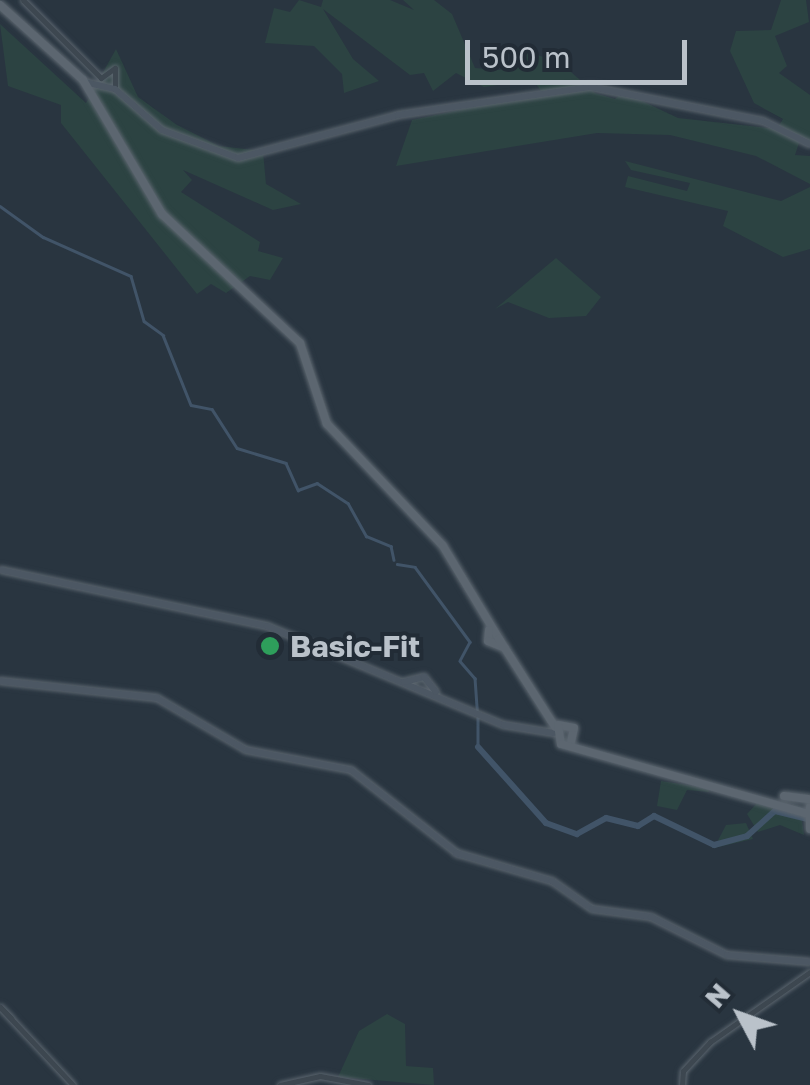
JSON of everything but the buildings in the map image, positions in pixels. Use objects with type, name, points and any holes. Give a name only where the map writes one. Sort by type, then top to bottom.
[{"type":"main road","points":[[0,8],[81,84],[160,216],[300,347],[329,434],[469,582],[495,635],[513,654],[544,702],[557,731],[809,807]]},
{"type":"main road","points":[[81,84],[116,89],[162,130],[238,158],[385,119],[608,88],[763,122],[810,144]]},
{"type":"main road","points":[[0,569],[255,622],[427,688],[438,697],[504,726],[557,731],[809,807]]},
{"type":"main road","points":[[0,681],[157,698],[238,747],[344,768],[369,783],[418,831],[474,861],[544,879],[592,908],[651,916],[719,953],[810,962]]},
{"type":"main road","points":[[415,684],[427,688]]},
{"type":"main road","points":[[428,702],[438,697]]},
{"type":"main road","points":[[808,826],[809,807]]},
{"type":"street","points":[[23,0],[101,78],[114,68],[116,89]]},
{"type":"street","points":[[682,1085],[683,1070],[710,1042],[810,972]]},
{"type":"street","points":[[3,1009],[73,1085]]},
{"type":"street","points":[[281,1082],[368,1085]]},
{"type":"green space","points":[[299,0],[321,7],[323,0],[390,0],[414,10],[403,0],[434,0],[452,14],[475,68],[500,70],[523,49],[563,65],[595,93],[615,99],[623,92],[678,118],[777,129],[783,119],[754,103],[730,51],[736,31],[771,30],[781,0],[806,0],[809,22],[775,36],[787,66],[779,73],[810,95],[810,141],[801,137],[795,155],[810,156],[810,184],[756,156],[670,135],[597,133],[396,166],[412,120],[542,92],[533,80],[484,87],[456,73],[433,91],[424,73],[410,75],[323,9],[353,59],[379,81],[344,93],[342,74],[314,46],[265,43],[274,8],[290,12]]},
{"type":"green space","points":[[0,24],[86,103],[116,49],[138,97],[177,125],[219,146],[263,151],[266,184],[301,204],[273,210],[183,170],[192,180],[181,192],[260,242],[258,251],[283,258],[270,280],[250,276],[226,293],[211,284],[197,294],[61,123],[61,105],[8,86]]},
{"type":"green space","points":[[625,161],[781,201],[810,187],[810,249],[783,257],[723,226],[728,211],[625,187],[628,176],[687,191],[690,183],[631,170]]},
{"type":"green space","points":[[556,258],[601,297],[586,316],[549,318],[508,302],[495,309]]},
{"type":"green space","points":[[661,781],[708,788],[709,792],[687,790],[677,810],[657,806]]},
{"type":"green space","points":[[758,802],[801,813],[804,835],[780,825],[758,832],[747,814]]},
{"type":"green space","points":[[746,823],[753,839],[714,848],[726,825]]},
{"type":"green space","points":[[387,1014],[405,1024],[406,1066],[433,1068],[434,1085],[338,1077],[359,1031]]},
{"type":"waterway","points":[[0,206],[43,237],[131,276],[144,321],[163,335],[191,405],[212,409],[237,448],[286,463],[298,490],[317,483],[348,503],[366,536],[391,546],[394,560]]},
{"type":"waterway","points":[[397,564],[415,567],[470,642],[460,661],[475,678],[477,710]]},
{"type":"waterway","points":[[478,718],[478,747]]},
{"type":"waterway","points":[[478,747],[546,823],[577,834],[606,818],[638,826],[654,816],[714,845],[747,836],[775,811],[810,820]]},
{"type":"place","name":"Basic-Fit","points":[[270,646]]}]
